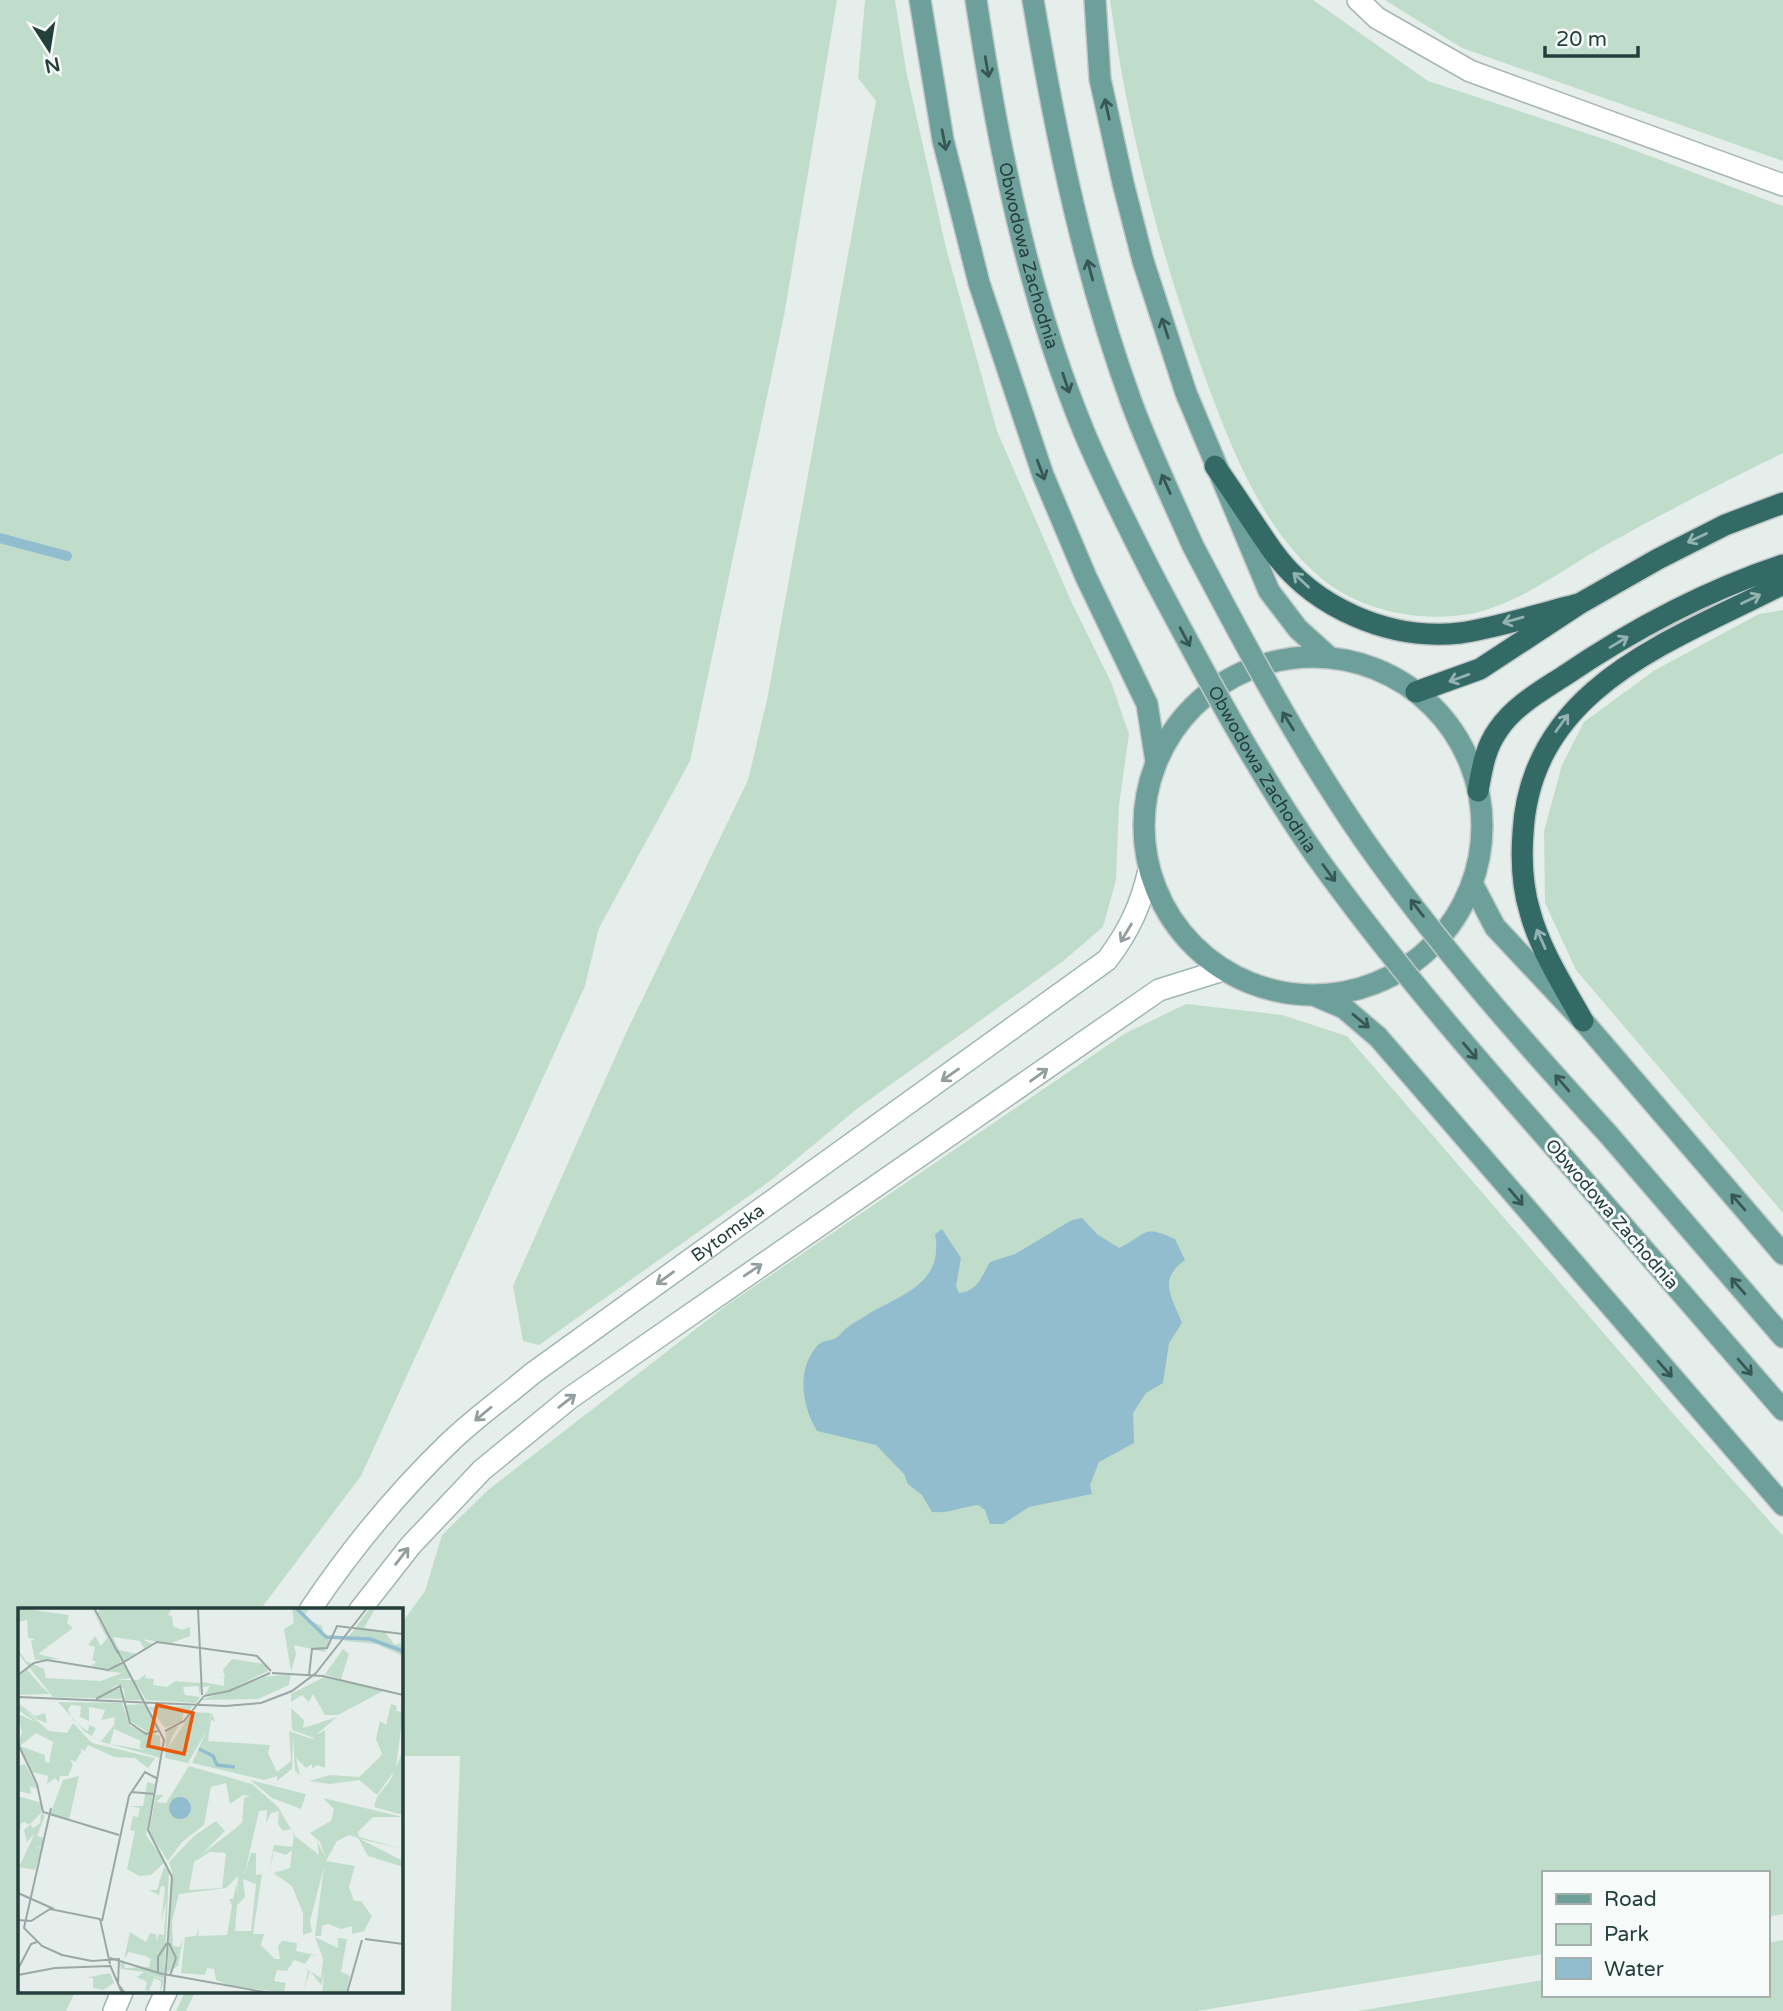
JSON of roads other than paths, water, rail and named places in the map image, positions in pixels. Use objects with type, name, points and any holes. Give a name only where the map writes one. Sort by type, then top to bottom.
[{"type":"highway","points":[[1215,466],[1273,552],[1295,575],[1332,603],[1380,626],[1421,634],[1462,632],[1579,604]]},
{"type":"highway","points":[[1416,692],[1480,669],[1579,604],[1692,541],[1783,503]]},
{"type":"highway","points":[[1478,790],[1488,748],[1498,729],[1531,698],[1619,642],[1688,603],[1737,580],[1783,565]]},
{"type":"highway","points":[[1583,1021],[1530,914],[1522,872],[1528,791],[1541,760],[1574,707],[1607,679],[1673,636],[1783,584]]},
{"type":"main road","points":[[920,0],[943,140],[979,283],[1043,475],[1086,577],[1147,704],[1156,761]]},
{"type":"main road","name":"Obwodowa Zachodnia","points":[[976,0],[1001,145],[1047,323],[1084,431],[1153,576],[1243,743],[1315,854],[1420,993],[1783,1410]]},
{"type":"main road","points":[[1033,0],[1068,187],[1098,301],[1133,405],[1193,547],[1265,685],[1365,841],[1454,957],[1783,1337]]},
{"type":"main road","points":[[1095,0],[1100,79],[1122,183],[1182,380],[1215,466],[1269,591],[1298,629],[1329,657]]},
{"type":"main road","points":[[1300,995],[1342,992],[1391,976],[1417,959],[1440,937],[1458,912],[1472,883],[1481,838],[1478,790],[1465,753],[1445,720],[1416,692],[1390,675],[1360,663],[1329,657],[1293,658],[1258,665],[1225,681],[1197,702],[1181,720],[1156,761],[1143,814],[1149,870],[1160,900],[1177,926],[1198,950],[1223,970],[1260,987],[1300,995],[1321,997],[1344,1008],[1378,1037],[1783,1505]]},
{"type":"main road","points":[[1472,883],[1495,927],[1583,1021],[1783,1254]]},
{"type":"street","points":[[1359,0],[1377,18],[1470,71],[1783,185]]},
{"type":"street","name":"Bytomska","points":[[311,1608],[341,1565],[390,1504],[452,1440],[523,1381],[1107,960],[1126,935],[1141,904],[1149,870]]},
{"type":"street","points":[[362,1608],[411,1545],[482,1470],[570,1398],[1159,990],[1223,970]]},
{"type":"street","points":[[114,2011],[121,1994]]},
{"type":"street","points":[[158,2011],[165,1994]]},
{"type":"water","points":[[1082,1218],[1097,1234],[1119,1248],[1150,1232],[1175,1239],[1185,1260],[1177,1267],[1169,1281],[1171,1296],[1182,1323],[1169,1343],[1163,1383],[1146,1393],[1133,1413],[1134,1443],[1099,1462],[1090,1485],[1092,1494],[1029,1507],[1003,1524],[990,1524],[985,1510],[978,1505],[932,1512],[922,1495],[908,1484],[904,1474],[876,1445],[817,1431],[805,1399],[804,1377],[810,1356],[819,1344],[836,1338],[853,1323],[918,1285],[933,1264],[936,1251],[935,1234],[942,1229],[961,1258],[956,1286],[959,1293],[975,1286],[990,1262],[1015,1254],[1072,1220]]},
{"type":"waterway","points":[[0,538],[67,556]]}]
